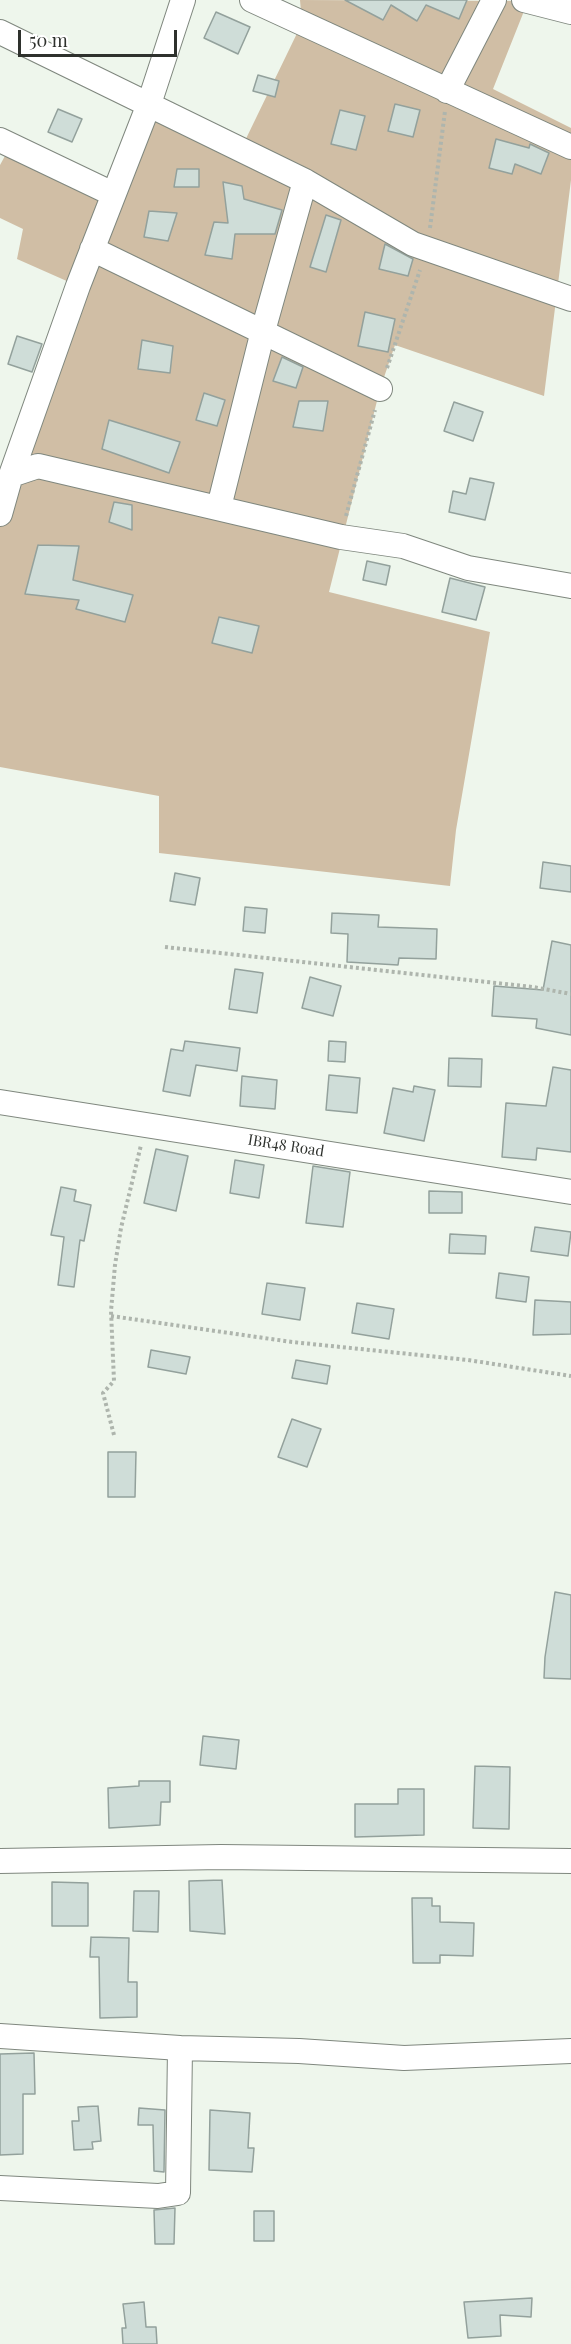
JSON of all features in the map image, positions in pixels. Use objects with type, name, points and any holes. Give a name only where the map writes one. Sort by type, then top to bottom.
[{"type":"street","points":[[0,514],[11,475],[92,249],[149,104],[183,0]]},
{"type":"street","points":[[252,0],[571,147]]},
{"type":"street","points":[[447,91],[494,0]]},
{"type":"street","points":[[524,0],[571,12]]},
{"type":"street","points":[[0,32],[305,181],[413,244],[528,286],[571,299]]},
{"type":"street","points":[[0,140],[113,194]]},
{"type":"street","points":[[219,507],[262,331],[305,181]]},
{"type":"street","points":[[92,249],[380,389]]},
{"type":"street","points":[[11,475],[38,466],[341,537],[403,546],[468,568],[571,586]]},
{"type":"street","name":"IBR48 Road","points":[[0,1102],[571,1192]]},
{"type":"street","points":[[0,1861],[220,1857],[571,1861]]},
{"type":"street","points":[[0,2036],[180,2048],[298,2051],[404,2058],[571,2051]]},
{"type":"street","points":[[0,2188],[158,2196],[178,2193],[180,2048]]},
{"type":"path","points":[[341,537],[380,389],[428,249],[447,91]]},
{"type":"path","points":[[165,947],[533,987],[571,994]]},
{"type":"path","points":[[114,1435],[103,1393],[114,1381],[111,1316],[120,1228],[145,1124]]},
{"type":"path","points":[[111,1316],[292,1342],[468,1359],[571,1376]]},
{"type":"shaded area","points":[[300,0],[528,1],[493,89],[571,128],[571,180],[544,396],[395,345],[380,389],[329,592],[490,632],[456,830],[450,886],[159,853],[159,796],[0,767],[0,514],[78,286],[17,259],[23,229],[0,218],[0,165],[11,145],[113,194],[149,104],[241,149],[302,23]]},
{"type":"building","points":[[345,0],[467,0],[459,19],[426,5],[417,21],[391,5],[383,20]]},
{"type":"building","points":[[216,12],[250,27],[238,54],[204,38]]},
{"type":"building","points":[[258,75],[279,81],[275,97],[253,91]]},
{"type":"building","points":[[395,104],[420,110],[413,137],[388,131]]},
{"type":"building","points":[[58,109],[82,119],[72,142],[48,132]]},
{"type":"building","points":[[340,110],[365,116],[356,150],[331,144]]},
{"type":"building","points":[[496,139],[529,148],[530,144],[549,153],[541,174],[515,164],[512,174],[489,168]]},
{"type":"building","points":[[177,169],[199,169],[199,187],[174,187]]},
{"type":"building","points":[[223,182],[242,186],[244,199],[282,210],[275,234],[235,234],[232,259],[205,255],[214,222],[228,223]]},
{"type":"building","points":[[149,211],[177,213],[168,241],[144,237]]},
{"type":"building","points":[[326,215],[341,220],[326,272],[310,267]]},
{"type":"building","points":[[385,244],[413,259],[408,276],[379,269]]},
{"type":"building","points":[[365,312],[395,319],[388,352],[358,346]]},
{"type":"building","points":[[17,336],[42,344],[32,372],[8,364]]},
{"type":"building","points":[[142,340],[173,346],[170,373],[138,369]]},
{"type":"building","points":[[282,357],[303,367],[296,388],[273,381]]},
{"type":"building","points":[[204,393],[225,400],[217,426],[196,420]]},
{"type":"building","points":[[299,401],[328,401],[323,431],[293,427]]},
{"type":"building","points":[[454,402],[483,412],[473,441],[444,431]]},
{"type":"building","points":[[109,420],[180,442],[169,473],[102,449]]},
{"type":"building","points":[[470,478],[494,483],[485,520],[449,512],[453,491],[466,494]]},
{"type":"building","points":[[114,502],[132,505],[132,530],[109,522]]},
{"type":"building","points":[[38,545],[79,546],[73,580],[133,595],[125,622],[76,609],[79,600],[25,594]]},
{"type":"building","points":[[367,561],[390,566],[386,585],[363,580]]},
{"type":"building","points":[[450,578],[485,587],[476,620],[442,612]]},
{"type":"building","points":[[219,617],[259,626],[252,653],[212,643]]},
{"type":"building","points":[[543,862],[571,866],[571,892],[540,888]]},
{"type":"building","points":[[175,873],[200,878],[195,905],[170,901]]},
{"type":"building","points":[[245,907],[267,909],[265,933],[243,931]]},
{"type":"building","points":[[332,913],[379,915],[378,927],[437,929],[436,959],[399,958],[398,965],[347,962],[348,934],[331,933]]},
{"type":"building","points":[[552,941],[571,945],[571,1035],[536,1028],[537,1019],[492,1016],[494,986],[543,990]]},
{"type":"building","points":[[235,969],[263,973],[257,1013],[229,1009]]},
{"type":"building","points":[[310,977],[341,986],[333,1016],[302,1008]]},
{"type":"building","points":[[185,1041],[240,1048],[237,1071],[196,1065],[190,1096],[163,1091],[171,1049],[183,1051]]},
{"type":"building","points":[[329,1041],[346,1042],[345,1062],[328,1061]]},
{"type":"building","points":[[449,1058],[482,1059],[481,1087],[448,1086]]},
{"type":"building","points":[[553,1067],[571,1070],[571,1152],[537,1148],[536,1160],[502,1157],[506,1103],[546,1106]]},
{"type":"building","points":[[329,1075],[360,1078],[357,1113],[326,1110]]},
{"type":"building","points":[[242,1076],[277,1080],[275,1109],[240,1106]]},
{"type":"building","points":[[414,1086],[435,1090],[424,1141],[384,1133],[393,1088],[413,1092]]},
{"type":"building","points":[[156,1149],[188,1156],[176,1211],[144,1203]]},
{"type":"building","points":[[235,1160],[264,1165],[259,1198],[230,1193]]},
{"type":"building","points":[[313,1166],[350,1172],[343,1227],[306,1223]]},
{"type":"building","points":[[61,1187],[76,1190],[74,1201],[91,1205],[84,1241],[80,1240],[74,1287],[58,1285],[64,1237],[51,1235]]},
{"type":"building","points":[[429,1191],[462,1192],[462,1213],[429,1213]]},
{"type":"building","points":[[535,1227],[571,1232],[568,1256],[531,1251]]},
{"type":"building","points":[[450,1234],[486,1236],[485,1254],[449,1253]]},
{"type":"building","points":[[499,1273],[529,1277],[526,1302],[496,1298]]},
{"type":"building","points":[[267,1283],[305,1288],[300,1320],[262,1314]]},
{"type":"building","points":[[535,1300],[571,1302],[571,1334],[533,1335]]},
{"type":"building","points":[[357,1303],[394,1309],[389,1339],[352,1333]]},
{"type":"building","points":[[151,1350],[190,1357],[186,1374],[148,1367]]},
{"type":"building","points":[[296,1360],[330,1366],[327,1384],[292,1378]]},
{"type":"building","points":[[292,1419],[321,1429],[307,1467],[278,1457]]},
{"type":"building","points":[[108,1452],[136,1452],[135,1497],[108,1497]]},
{"type":"building","points":[[555,1592],[571,1595],[571,1679],[544,1678]]},
{"type":"building","points":[[203,1736],[239,1740],[236,1769],[200,1765]]},
{"type":"building","points":[[475,1766],[510,1767],[509,1829],[473,1828]]},
{"type":"building","points":[[139,1781],[170,1781],[170,1802],[161,1802],[160,1825],[109,1828],[108,1788],[139,1786]]},
{"type":"building","points":[[398,1789],[424,1789],[424,1835],[355,1837],[355,1804],[398,1804]]},
{"type":"building","points":[[222,1880],[225,1934],[190,1931],[189,1881]]},
{"type":"building","points":[[52,1882],[88,1883],[88,1926],[52,1926]]},
{"type":"building","points":[[134,1891],[159,1891],[158,1932],[133,1931]]},
{"type":"building","points":[[412,1898],[432,1898],[432,1906],[440,1906],[440,1922],[474,1923],[473,1956],[440,1955],[440,1963],[413,1963]]},
{"type":"building","points":[[91,1937],[129,1938],[128,1982],[137,1982],[137,2017],[100,2018],[99,1957],[90,1957]]},
{"type":"building","points":[[34,2053],[35,2094],[23,2094],[23,2154],[0,2155],[0,2054]]},
{"type":"building","points":[[98,2106],[101,2141],[92,2142],[93,2149],[74,2150],[72,2121],[79,2121],[78,2107]]},
{"type":"building","points":[[139,2108],[165,2110],[164,2172],[154,2171],[153,2125],[138,2125]]},
{"type":"building","points":[[210,2110],[250,2113],[248,2148],[254,2148],[252,2172],[209,2170]]},
{"type":"building","points":[[175,2208],[174,2244],[155,2244],[154,2210]]},
{"type":"building","points":[[254,2211],[274,2211],[274,2241],[254,2241]]},
{"type":"building","points":[[532,2298],[531,2317],[500,2315],[501,2336],[468,2338],[464,2302]]},
{"type":"building","points":[[144,2302],[146,2327],[156,2327],[157,2344],[123,2344],[122,2328],[126,2328],[123,2304]]}]
